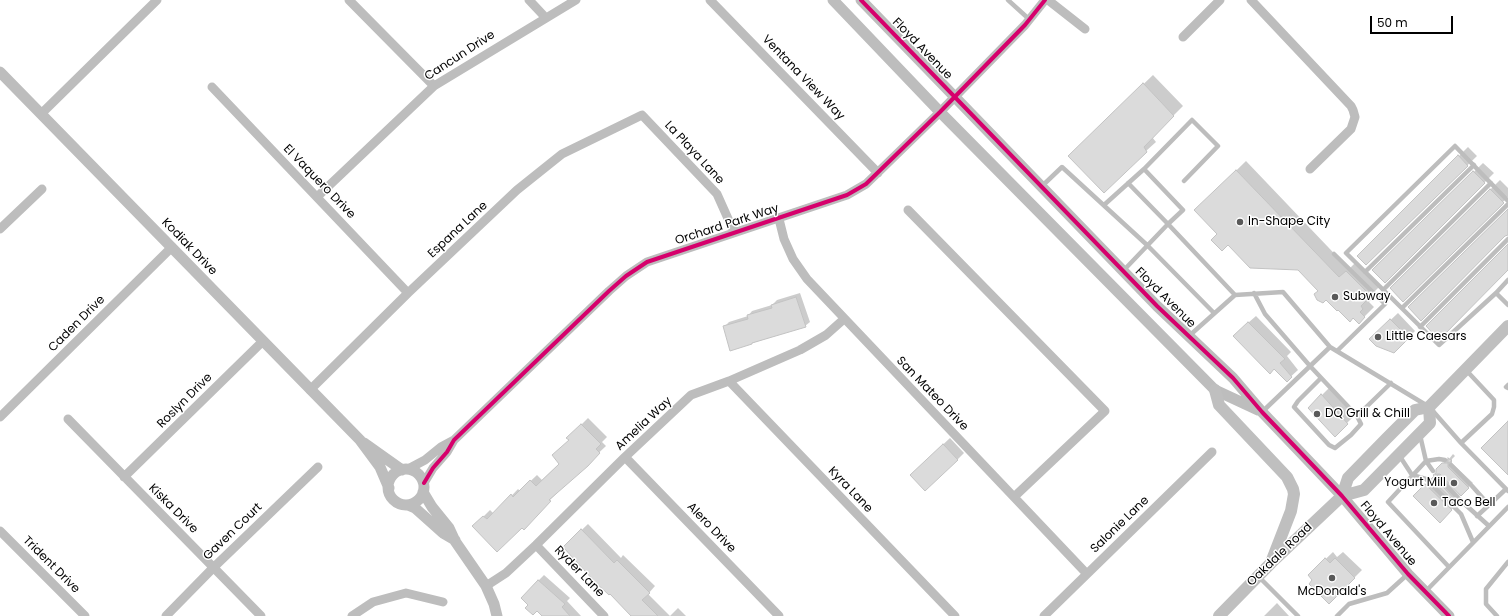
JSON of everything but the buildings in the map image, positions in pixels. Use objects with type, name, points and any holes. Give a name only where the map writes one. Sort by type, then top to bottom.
[{"type":"main road","name":"Oakdale Road","points":[[1342,496],[1348,478],[1387,438],[1415,410],[1430,407],[1508,326]]},
{"type":"main road","points":[[1215,390],[1219,405],[1287,477],[1293,489],[1294,494],[1291,511],[1270,563]]},
{"type":"main road","name":"Oakdale Road","points":[[1219,616],[1270,563],[1342,496],[1364,490],[1430,423],[1430,407]]},
{"type":"street","points":[[41,114],[157,0]]},
{"type":"street","points":[[349,0],[434,86]]},
{"type":"street","points":[[529,0],[545,17]]},
{"type":"street","name":"Cancun Drive","points":[[317,197],[434,86],[545,17],[576,0]]},
{"type":"street","name":"Ventana View Way","points":[[710,0],[878,173]]},
{"type":"street","name":"Floyd Avenue","points":[[833,0],[940,112],[1215,390],[1262,412]]},
{"type":"street","name":"Floyd Avenue","points":[[861,0],[1123,271],[1234,378],[1262,412],[1342,496],[1408,574],[1449,616]]},
{"type":"street","name":"Orchard Park Way","points":[[423,487],[433,468],[447,452],[454,440],[603,296],[626,276],[647,262],[847,195],[866,184],[955,97],[1030,20],[1045,0]]},
{"type":"street","points":[[1048,0],[1085,29]]},
{"type":"street","points":[[1183,37],[1220,0]]},
{"type":"street","points":[[1251,0],[1351,106],[1355,117],[1350,128],[1310,169]]},
{"type":"street","name":"Kodiak Drive","points":[[0,72],[360,440],[380,467],[389,488]]},
{"type":"street","name":"El Vaquero Drive","points":[[212,87],[408,293]]},
{"type":"street","name":"La Playa Lane","points":[[642,115],[717,194],[734,232]]},
{"type":"street","name":"Espana Lane","points":[[310,390],[408,293],[517,190],[562,154],[642,115]]},
{"type":"street","points":[[0,229],[42,189]]},
{"type":"street","points":[[908,210],[1104,411],[1014,497]]},
{"type":"street","name":"San Mateo Drive","points":[[779,219],[784,239],[793,259],[807,279],[1087,574]]},
{"type":"street","name":"Caden Drive","points":[[2,412],[172,248]]},
{"type":"street","name":"Amelia Way","points":[[486,586],[506,573],[691,395],[729,381],[800,350],[826,335],[844,319]]},
{"type":"street","name":"Roslyn Drive","points":[[124,477],[263,341]]},
{"type":"street","name":"Kyra Lane","points":[[729,381],[955,616]]},
{"type":"street","name":"Kiska Drive","points":[[68,419],[261,616]]},
{"type":"street","name":"Kodiak Drive","points":[[360,440],[405,470]]},
{"type":"street","name":"Orchard Park Way","points":[[405,470],[416,466],[441,447],[454,440]]},
{"type":"street","name":"Salonie Lane","points":[[1044,616],[1212,452]]},
{"type":"street","name":"Alero Drive","points":[[625,457],[779,616]]},
{"type":"street","name":"Gaven Court","points":[[166,616],[213,568],[318,467]]},
{"type":"street","points":[[455,541],[443,533],[416,508],[393,499],[389,488],[392,476],[405,470],[414,471],[419,474],[432,507],[449,528],[455,541],[486,586],[494,604],[497,616]]},
{"type":"street","points":[[408,505],[418,500],[423,487]]},
{"type":"street","name":"Trident Drive","points":[[0,531],[85,616]]},
{"type":"street","name":"Ryder Lane","points":[[536,545],[604,616]]},
{"type":"street","points":[[352,616],[373,602],[406,593],[444,602]]},
{"type":"lane","points":[[1008,0],[1030,20]]},
{"type":"lane","points":[[1104,205],[1144,169],[1192,120],[1218,146],[1184,181]]},
{"type":"lane","points":[[1402,308],[1508,202],[1455,146],[1346,253],[1438,345],[1496,293],[1508,280]]},
{"type":"lane","points":[[1366,272],[1474,165]]},
{"type":"lane","points":[[1041,187],[1062,167],[1147,245],[1214,313]]},
{"type":"lane","points":[[1123,271],[1183,210],[1144,169]]},
{"type":"lane","points":[[1128,183],[1235,294]]},
{"type":"lane","points":[[1384,290],[1491,183]]},
{"type":"lane","points":[[1420,327],[1508,239]]},
{"type":"lane","points":[[1334,254],[1384,304],[1337,351]]},
{"type":"lane","points":[[1189,336],[1235,294],[1283,292],[1330,347],[1430,407],[1461,443],[1507,490],[1477,516]]},
{"type":"lane","points":[[1496,293],[1508,305]]},
{"type":"lane","points":[[1254,294],[1265,314],[1310,366],[1357,416],[1360,424],[1351,435],[1335,448],[1329,445],[1294,407],[1321,378]]},
{"type":"lane","points":[[1262,412],[1330,347]]},
{"type":"lane","points":[[1461,443],[1492,414],[1494,407],[1494,400],[1466,370]]},
{"type":"lane","points":[[1357,416],[1391,383]]},
{"type":"lane","points":[[1508,385],[1506,387],[1508,388]]},
{"type":"lane","points":[[1420,433],[1426,461],[1433,471]]},
{"type":"lane","points":[[1399,455],[1412,476],[1426,479],[1461,514],[1473,542]]},
{"type":"lane","points":[[1445,460],[1440,459],[1426,461],[1388,502],[1449,567]]},
{"type":"lane","points":[[1451,466],[1489,505]]},
{"type":"lane","points":[[1438,477],[1489,526]]},
{"type":"lane","points":[[1425,592],[1508,507]]},
{"type":"lane","points":[[1497,616],[1486,604],[1486,589],[1508,562]]},
{"type":"lane","points":[[1338,616],[1349,604],[1387,593],[1408,574]]},
{"type":"lane","points":[[1258,576],[1298,616]]},
{"type":"cycle path","points":[[861,0],[1157,306],[1233,378],[1262,412],[1342,496],[1408,574],[1449,616]]},
{"type":"cycle path","points":[[424,483],[433,468],[447,452],[454,440],[626,276],[647,262],[847,195],[866,184],[940,112],[1025,25],[1045,0]]},
{"type":"place","name":"In-Shape City","points":[[1240,222]]},
{"type":"place","name":"Subway","points":[[1335,297]]},
{"type":"place","name":"Little Caesars","points":[[1378,337]]},
{"type":"place","name":"DQ Grill & Chill","points":[[1317,414]]},
{"type":"place","name":"Yogurt Mill","points":[[1454,483]]},
{"type":"place","name":"Taco Bell","points":[[1434,503]]},
{"type":"place","name":"McDonald's","points":[[1332,578]]}]
